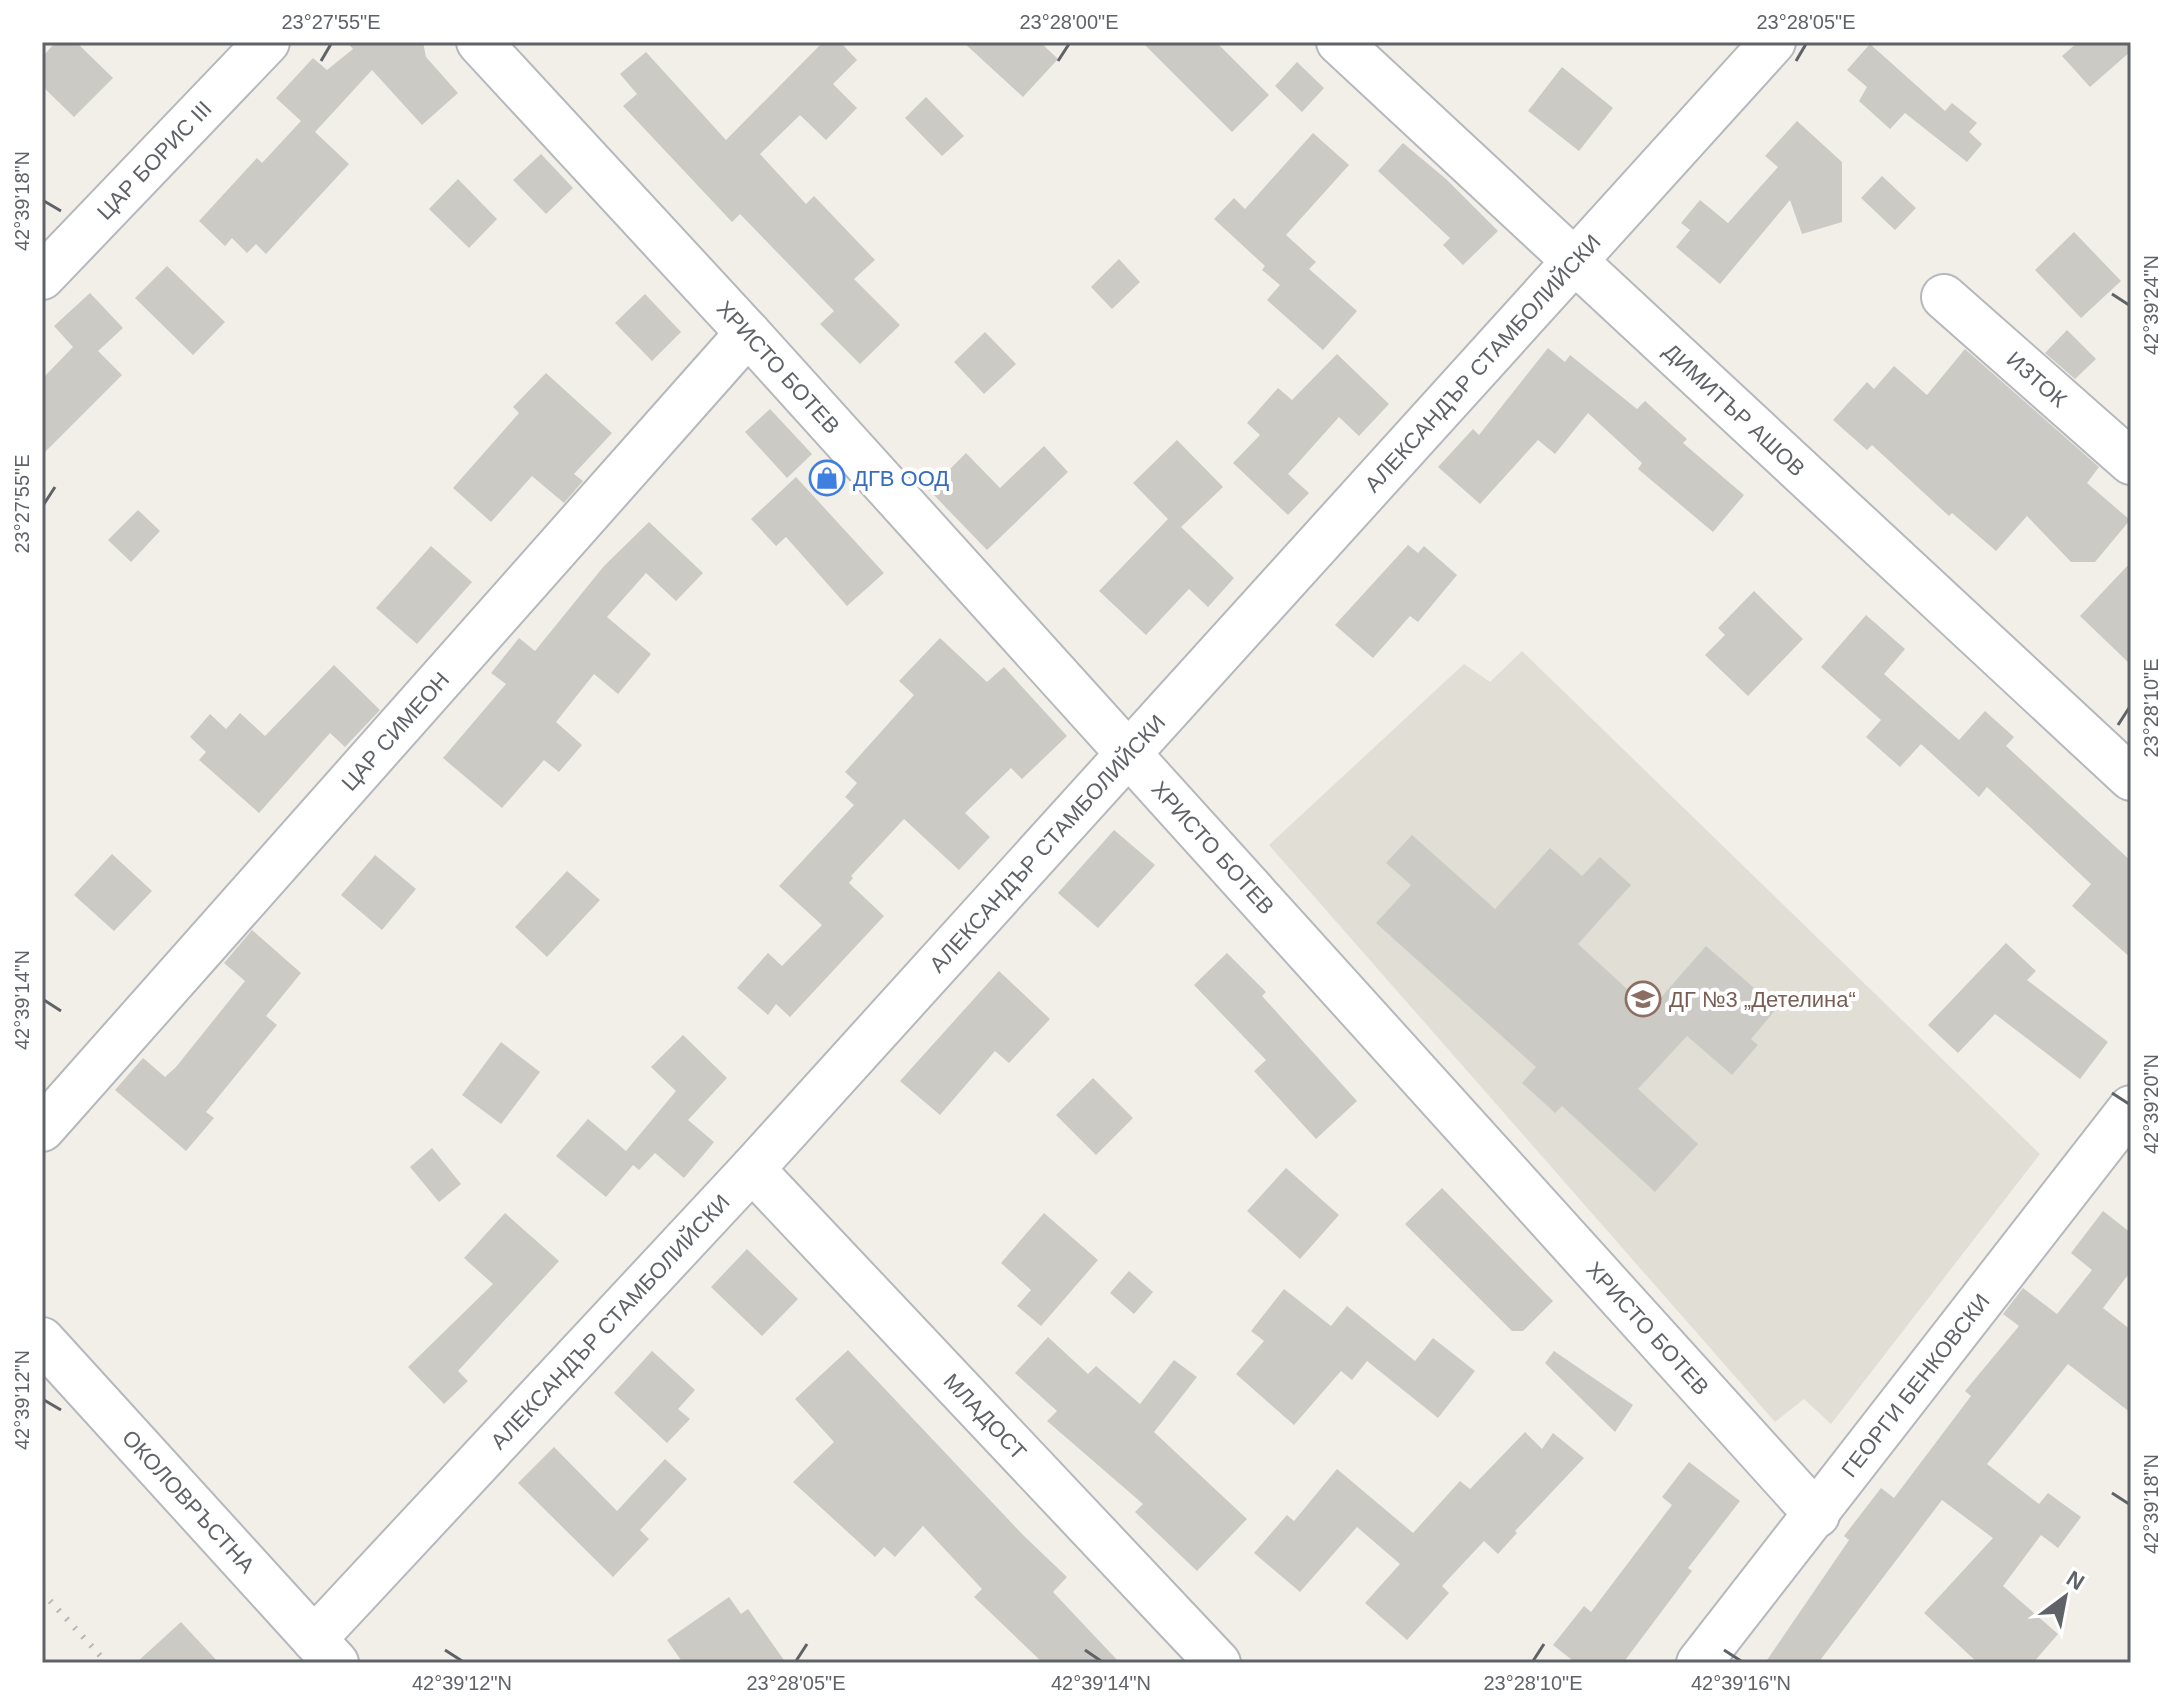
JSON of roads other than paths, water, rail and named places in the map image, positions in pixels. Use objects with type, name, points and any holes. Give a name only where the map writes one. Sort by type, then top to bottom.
[{"type":"street","name":"ЦАР БОРИС III","points":[[42,277],[267,42]]},
{"type":"street","name":"ХРИСТО БОТЕВ","points":[[479,42],[748,333],[1817,1515]]},
{"type":"street","name":"ДИМИТЪР АШОВ","points":[[1339,42],[1571,261],[2131,778]]},
{"type":"street","name":"АЛЕКСАНДЪР СТАМБОЛИЙСКИ","points":[[325,1651],[752,1169],[1571,261],[1773,42]]},
{"type":"street","name":"ИЗТОК","points":[[1944,297],[2131,462]]},
{"type":"street","name":"ЦАР СИМЕОН","points":[[42,1129],[748,333]]},
{"type":"street","name":"ГЕОРГИ БЕНКОВСКИ","points":[[1699,1663],[2131,1108]]},
{"type":"street","name":"МЛАДОСТ","points":[[752,1169],[1218,1663]]},
{"type":"street","name":"ОКОЛОВРЪСТНА","points":[[42,1340],[325,1651]]},
{"type":"railway","points":[[42,1592],[107,1663]]},
{"type":"railway","points":[[42,1658],[46,1663]]},
{"type":"place","name":"ДГВ ООД","points":[[827,478]]},
{"type":"place","name":"ДГ №3 „Детелина“","points":[[1643,999]]}]
